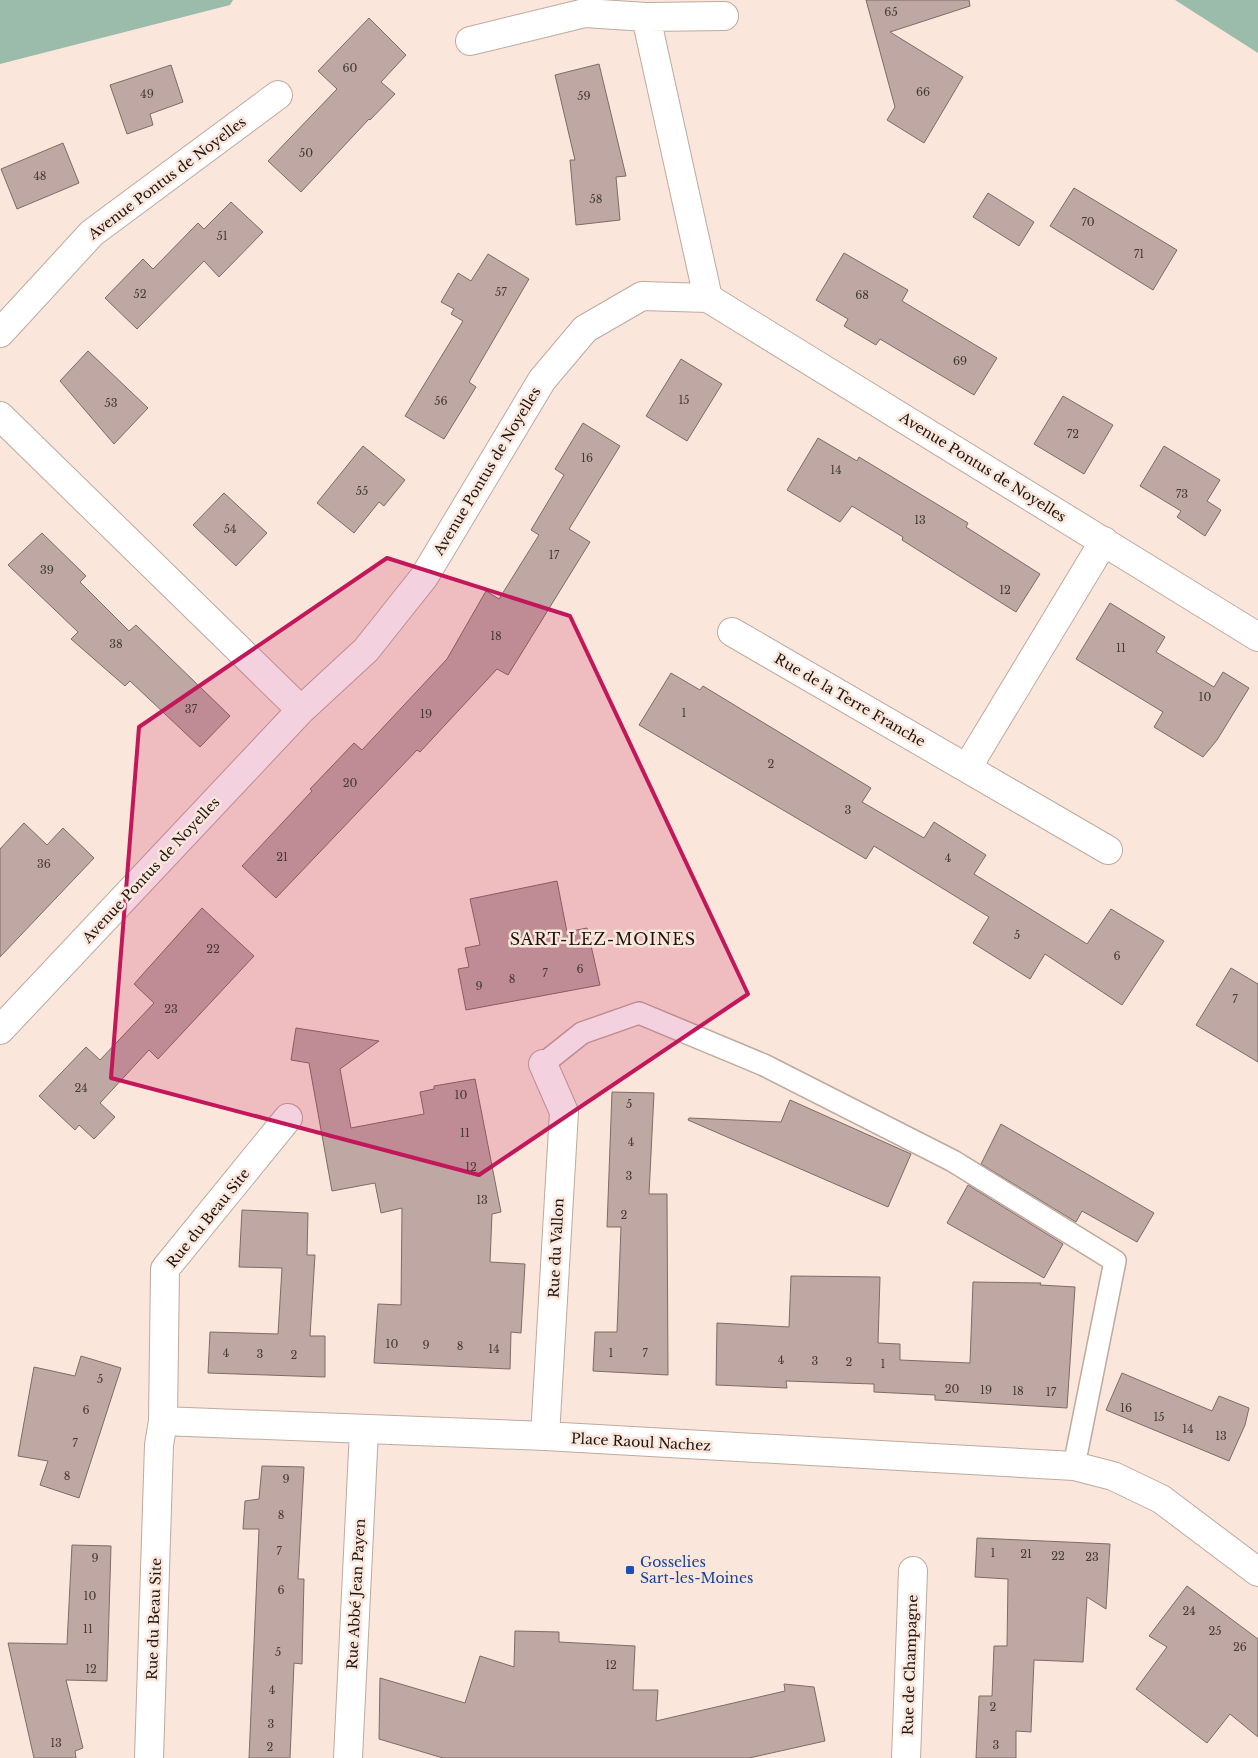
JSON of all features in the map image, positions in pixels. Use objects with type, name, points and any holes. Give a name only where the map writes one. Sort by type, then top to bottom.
[{"type":"street","points":[[470,41],[585,13],[646,17],[724,16]]},
{"type":"street","points":[[646,17],[708,298]]},
{"type":"street","name":"Avenue Pontus de Noyelles","points":[[0,333],[92,233],[278,95]]},
{"type":"street","name":"Avenue Pontus de Noyelles","points":[[0,1030],[302,710],[366,650],[424,577],[542,380],[585,329],[642,296],[708,298],[1258,636]]},
{"type":"street","points":[[0,416],[302,710]]},
{"type":"street","points":[[967,768],[1104,541]]},
{"type":"street","name":"Rue de la Terre Franche","points":[[732,632],[1108,850]]},
{"type":"street","name":"Rue du Vallon","points":[[543,1064],[564,1112],[545,1436]]},
{"type":"street","name":"Rue du Beau Site","points":[[149,1758],[159,1445],[162,1421],[165,1269],[288,1118]]},
{"type":"street","points":[[162,1421],[364,1430]]},
{"type":"street","name":"Place Raoul Nachez","points":[[364,1430],[545,1436],[1074,1466],[1113,1476],[1161,1500],[1258,1572]]},
{"type":"street","name":"Rue Abbé Jean Payen","points":[[348,1758],[364,1430]]},
{"type":"street","name":"Rue de Champagne","points":[[906,1758],[913,1571]]},
{"type":"lane","points":[[543,1064],[582,1033],[639,1014],[764,1066],[953,1161],[1115,1261],[1074,1466]]},
{"type":"highlighted area","points":[[387,558],[570,616],[748,994],[479,1175],[111,1078],[139,727]]},
{"type":"green space","points":[[0,0],[233,0],[230,5],[0,64]]},
{"type":"green space","points":[[1175,0],[1258,0],[1258,53]]},
{"type":"building","points":[[866,0],[969,0],[970,6],[890,32],[963,77],[924,143],[887,120],[895,107]]},
{"type":"building","points":[[369,18],[406,55],[381,82],[395,94],[301,192],[268,161],[337,89],[318,71]]},
{"type":"building","points":[[599,64],[626,176],[616,177],[620,220],[576,225],[570,160],[575,160],[555,75]]},
{"type":"building","points":[[171,65],[183,102],[150,114],[153,125],[127,134],[110,85]]},
{"type":"building","points":[[63,143],[79,183],[17,209],[1,169]]},
{"type":"building","points":[[1074,188],[1177,250],[1153,290],[1050,226]]},
{"type":"building","points":[[988,193],[1034,222],[1019,246],[973,217]]},
{"type":"building","points":[[231,202],[263,232],[219,277],[204,261],[137,329],[105,298],[143,259],[153,269],[198,223],[204,229]]},
{"type":"building","points":[[844,253],[908,290],[902,301],[997,358],[974,395],[880,339],[876,345],[844,326],[848,319],[816,300]]},
{"type":"building","points":[[488,254],[529,279],[469,382],[476,387],[444,439],[405,416],[463,321],[451,314],[454,309],[441,302],[458,273],[471,281]]},
{"type":"building","points":[[88,351],[148,408],[114,444],[60,381]]},
{"type":"building","points":[[681,359],[722,384],[687,441],[646,416]]},
{"type":"building","points":[[1063,396],[1113,425],[1084,474],[1034,444]]},
{"type":"building","points":[[583,423],[620,446],[569,529],[590,542],[508,675],[497,669],[420,752],[417,750],[276,898],[242,866],[312,791],[310,789],[354,743],[362,750],[447,659],[486,591],[499,599],[539,535],[531,530],[564,475],[555,469]]},
{"type":"building","points":[[818,438],[857,461],[859,457],[968,523],[966,527],[1040,574],[1016,612],[902,540],[903,537],[852,506],[840,522],[787,490]]},
{"type":"building","points":[[363,446],[405,480],[384,506],[379,502],[354,533],[317,503]]},
{"type":"building","points":[[1164,446],[1220,480],[1207,501],[1221,510],[1205,536],[1177,517],[1181,511],[1140,486]]},
{"type":"building","points":[[224,493],[267,533],[236,566],[193,525]]},
{"type":"building","points":[[42,533],[86,576],[80,582],[129,631],[136,625],[230,716],[200,747],[130,681],[125,686],[71,639],[78,632],[8,565]]},
{"type":"building","points":[[1110,603],[1165,637],[1156,652],[1214,687],[1223,672],[1249,688],[1217,740],[1203,757],[1154,727],[1163,712],[1076,659]]},
{"type":"building","points":[[671,673],[700,690],[703,686],[871,788],[862,802],[924,838],[934,822],[986,855],[974,874],[1087,944],[1111,909],[1164,941],[1122,1005],[1045,954],[1030,979],[973,943],[989,917],[874,846],[866,859],[639,725]]},
{"type":"building","points":[[24,823],[47,845],[63,828],[94,858],[0,957],[0,849]]},
{"type":"building","points":[[557,881],[567,932],[587,928],[600,985],[466,1010],[458,969],[469,967],[465,948],[480,945],[470,899]]},
{"type":"building","points":[[202,908],[254,956],[158,1059],[149,1050],[100,1103],[115,1117],[94,1139],[79,1125],[75,1130],[39,1096],[86,1047],[100,1060],[154,1003],[134,984]]},
{"type":"building","points":[[1231,968],[1258,984],[1258,1062],[1196,1025]]},
{"type":"building","points":[[296,1028],[379,1041],[340,1069],[351,1128],[424,1114],[420,1092],[434,1089],[434,1086],[475,1079],[501,1212],[492,1214],[490,1262],[525,1264],[521,1333],[511,1332],[510,1369],[374,1363],[378,1304],[401,1305],[402,1208],[381,1213],[375,1183],[332,1191],[309,1063],[291,1060]]},
{"type":"building","points":[[612,1092],[654,1093],[649,1194],[667,1194],[668,1375],[593,1371],[595,1332],[617,1332],[621,1227],[607,1227]]},
{"type":"building","points":[[790,1100],[911,1154],[888,1207],[688,1120],[689,1118],[781,1122]]},
{"type":"building","points":[[1001,1124],[1154,1213],[1137,1242],[1082,1211],[1076,1222],[981,1164]]},
{"type":"building","points":[[968,1185],[1063,1244],[1044,1278],[947,1223]]},
{"type":"building","points":[[242,1210],[308,1213],[307,1255],[315,1255],[310,1336],[325,1336],[325,1377],[208,1373],[210,1332],[278,1334],[282,1268],[239,1267]]},
{"type":"building","points":[[791,1276],[880,1277],[878,1343],[900,1344],[900,1360],[970,1363],[973,1282],[1041,1283],[1040,1285],[1075,1287],[1067,1408],[935,1400],[935,1395],[874,1392],[874,1384],[786,1381],[787,1388],[716,1385],[717,1323],[789,1327]]},
{"type":"building","points":[[81,1356],[121,1368],[79,1498],[40,1485],[48,1461],[18,1456],[34,1367],[75,1376]]},
{"type":"building","points":[[1122,1373],[1212,1411],[1219,1396],[1249,1408],[1245,1425],[1229,1461],[1106,1410]]},
{"type":"building","points":[[262,1466],[304,1467],[298,1579],[304,1579],[302,1664],[294,1663],[290,1758],[249,1758],[259,1529],[243,1529],[245,1501],[259,1499]]},
{"type":"building","points":[[977,1538],[1110,1544],[1106,1609],[1087,1597],[1083,1662],[1034,1660],[1031,1732],[1016,1731],[1016,1758],[976,1758],[979,1696],[992,1696],[994,1646],[1007,1646],[1008,1579],[975,1577]]},
{"type":"building","points":[[72,1545],[111,1546],[107,1681],[66,1680],[83,1748],[75,1751],[76,1758],[34,1758],[8,1643],[67,1644]]},
{"type":"building","points":[[1187,1586],[1258,1639],[1258,1737],[1230,1714],[1207,1743],[1136,1689],[1167,1647],[1149,1636]]},
{"type":"building","points":[[515,1631],[559,1632],[559,1642],[635,1646],[633,1690],[658,1690],[656,1721],[785,1691],[784,1684],[814,1687],[825,1741],[749,1758],[443,1758],[379,1739],[380,1678],[465,1703],[480,1656],[514,1667]]},
{"type":"place","name":"Gosselies Sart-les-Moines","points":[[630,1570]]},
{"type":"district","name":"SART-LEZ-MOINES","points":[[603,939]]}]
